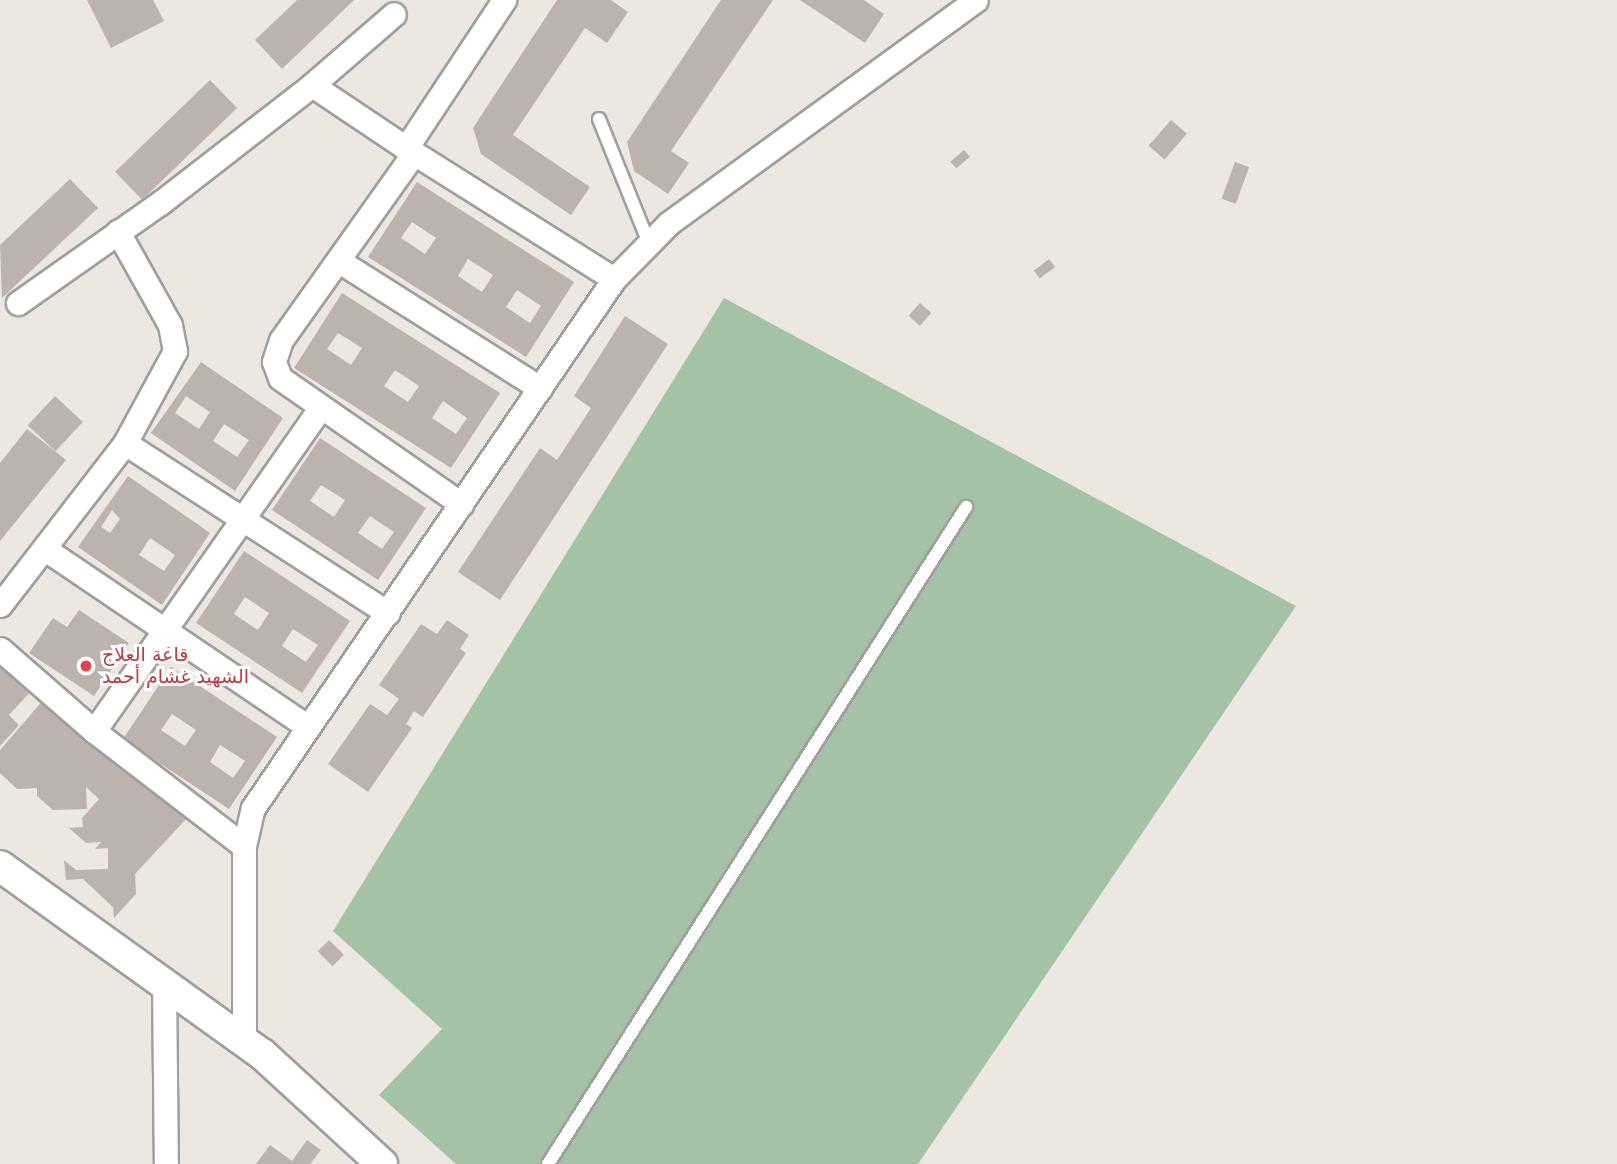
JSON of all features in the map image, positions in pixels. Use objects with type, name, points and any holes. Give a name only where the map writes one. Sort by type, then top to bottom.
[{"type":"street","points":[[461,504],[320,408],[280,377],[275,352],[339,261],[504,0]]},
{"type":"street","points":[[244,1041],[244,846],[253,808],[306,726],[388,612],[614,279],[649,241],[976,0]]},
{"type":"street","points":[[18,303],[118,232],[312,85],[394,14]]},
{"type":"street","points":[[312,85],[614,279]]},
{"type":"street","points":[[0,604],[125,443],[167,370],[176,344],[170,325],[118,232]]},
{"type":"street","points":[[339,261],[540,388]]},
{"type":"street","points":[[94,731],[320,408]]},
{"type":"street","points":[[125,443],[388,612]]},
{"type":"street","points":[[45,549],[306,726]]},
{"type":"street","points":[[0,649],[94,731],[244,846]]},
{"type":"street","points":[[0,866],[244,1041],[382,1164]]},
{"type":"street","points":[[164,983],[166,1164]]},
{"type":"lane","points":[[599,119],[649,241]]},
{"type":"lane","points":[[548,1164],[966,507]]},
{"type":"green space","points":[[724,298],[1296,606],[918,1164],[456,1164],[379,1095],[442,1029],[333,931]]},
{"type":"building","points":[[87,0],[153,0],[164,21],[111,48]]},
{"type":"building","points":[[297,0],[354,0],[282,69],[255,40]]},
{"type":"building","points":[[557,0],[611,0],[628,12],[607,43],[585,28],[513,135],[590,187],[571,215],[481,154],[473,128]]},
{"type":"building","points":[[721,0],[773,0],[671,151],[689,163],[668,194],[634,171],[627,142]]},
{"type":"building","points":[[800,0],[864,0],[884,14],[865,43]]},
{"type":"building","points":[[210,80],[237,108],[142,200],[115,172]]},
{"type":"building","points":[[1171,120],[1187,134],[1165,159],[1149,146]]},
{"type":"building","points":[[964,150],[970,157],[956,169],[950,162]]},
{"type":"building","points":[[1235,162],[1249,167],[1236,204],[1222,199]]},
{"type":"building","points":[[70,179],[98,208],[2,298],[0,245]]},
{"type":"building","points":[[417,182],[574,282],[526,357],[368,257]],"holes":[[[412,222],[436,238],[425,254],[401,238]],[[468,259],[493,275],[482,292],[458,276]],[[517,290],[541,306],[530,323],[506,307]]]},
{"type":"building","points":[[1049,259],[1055,267],[1040,278],[1034,270]]},
{"type":"building","points":[[342,293],[500,393],[451,468],[294,368]],"holes":[[[338,333],[362,348],[351,365],[327,349]],[[395,370],[419,386],[408,402],[384,386]],[[443,401],[467,418],[456,434],[432,418]]]},
{"type":"building","points":[[920,303],[931,313],[920,326],[909,316]]},
{"type":"building","points":[[625,316],[668,344],[500,600],[458,572],[540,448],[557,460],[591,408],[574,396]]},
{"type":"building","points":[[201,362],[283,418],[235,491],[151,433]],"holes":[[[186,396],[210,412],[199,429],[175,413]],[[224,424],[249,440],[237,457],[213,441]]]},
{"type":"building","points":[[55,396],[83,422],[56,451],[28,425]]},
{"type":"building","points":[[27,429],[66,460],[0,541],[0,463]]},
{"type":"building","points":[[320,438],[426,508],[378,580],[272,510]],"holes":[[[321,485],[345,500],[334,517],[310,501]],[[370,516],[394,532],[382,549],[358,533]]]},
{"type":"building","points":[[128,476],[210,533],[162,605],[78,547]],"holes":[[[112,510],[120,519],[110,533],[101,527]],[[150,538],[175,555],[164,571],[139,555]]]},
{"type":"building","points":[[244,551],[350,621],[302,693],[196,623]],"holes":[[[245,597],[269,613],[258,630],[234,614]],[[293,629],[318,645],[306,662],[282,646]]]},
{"type":"building","points":[[79,610],[129,643],[94,696],[29,653],[53,618],[67,627]]},
{"type":"building","points":[[447,620],[469,635],[460,649],[466,653],[423,717],[414,711],[406,724],[412,728],[368,792],[328,764],[370,704],[387,715],[399,699],[379,685],[421,624],[437,634]]},
{"type":"building","points":[[0,661],[32,690],[9,715],[19,725],[0,746]]},
{"type":"building","points":[[171,667],[277,737],[229,809],[123,739]],"holes":[[[172,714],[196,730],[185,746],[161,730]],[[220,745],[245,761],[233,778],[210,762]]]},
{"type":"building","points":[[51,691],[187,818],[135,874],[136,894],[114,918],[113,907],[83,879],[66,880],[64,860],[76,870],[108,869],[108,848],[95,849],[101,842],[86,843],[69,828],[83,827],[82,818],[99,799],[86,787],[87,809],[53,810],[37,796],[37,788],[17,789],[0,773],[0,750]]},
{"type":"building","points":[[329,940],[344,955],[333,966],[318,951]]},
{"type":"building","points":[[307,1140],[321,1150],[310,1164],[256,1164],[270,1145],[292,1161]]},
{"type":"place","name":"قاعة العلاج الشهيد غشام أحمد","points":[[86,666]]}]
